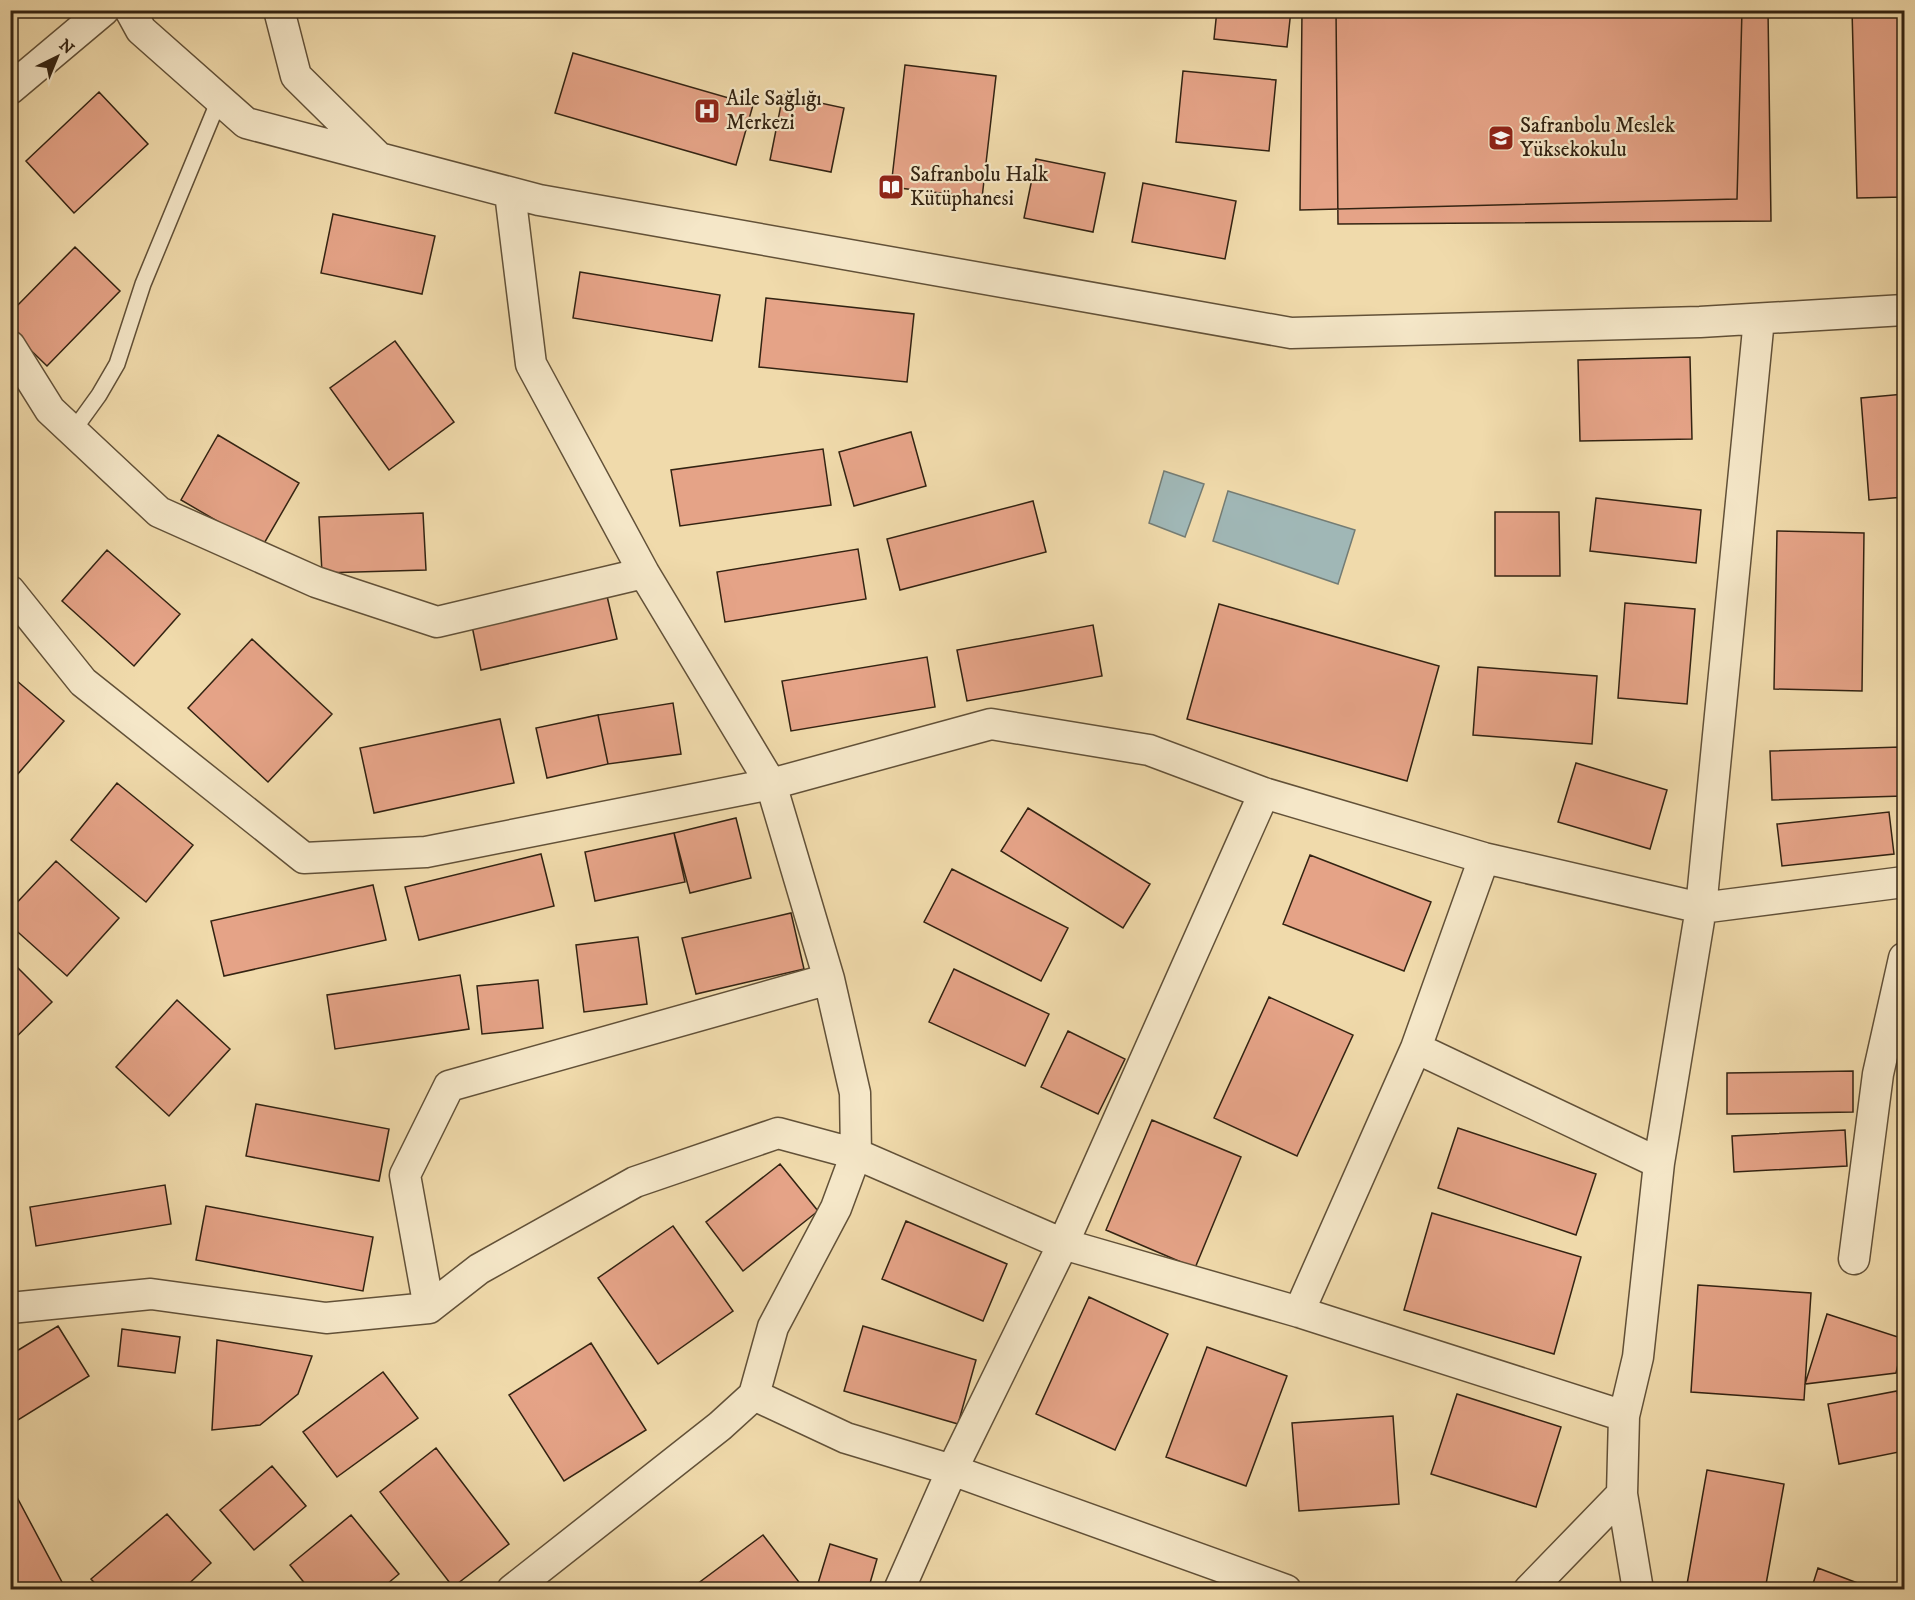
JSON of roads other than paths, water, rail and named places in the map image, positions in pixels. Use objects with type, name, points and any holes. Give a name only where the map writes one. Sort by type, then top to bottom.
[{"type":"street","points":[[10,89],[104,10]]},
{"type":"street","points":[[130,10],[141,30],[246,123],[550,202],[1291,333],[1700,322],[1905,310]]},
{"type":"street","points":[[279,10],[296,76],[379,158]]},
{"type":"street","points":[[510,193],[531,364],[644,573],[771,784],[829,979],[855,1093],[856,1154],[836,1208],[773,1327],[754,1395],[720,1426],[512,1590]]},
{"type":"street","points":[[1832,314],[1905,289]]},
{"type":"street","points":[[1638,1590],[1622,1494],[1624,1416],[1638,1357],[1659,1163],[1701,908],[1759,318]]},
{"type":"street","points":[[10,346],[50,410],[159,512],[316,582],[437,622],[644,573]]},
{"type":"street","points":[[10,591],[83,682],[304,858],[426,852],[771,784],[992,724],[1149,750],[1264,793],[1484,858],[1701,908],[1905,882]]},
{"type":"street","points":[[899,1590],[952,1470],[1063,1244],[1264,793]]},
{"type":"street","points":[[1299,1312],[1416,1048],[1484,858]]},
{"type":"street","points":[[1854,1259],[1878,1074],[1905,957]]},
{"type":"street","points":[[429,1308],[405,1175],[449,1086],[829,979]]},
{"type":"street","points":[[1416,1048],[1659,1163]]},
{"type":"street","points":[[10,1308],[150,1294],[326,1318],[429,1308],[479,1269],[635,1182],[778,1133],[856,1154],[1063,1244],[1299,1312],[1624,1416]]},
{"type":"street","points":[[754,1395],[846,1438],[952,1470],[1274,1587]]},
{"type":"street","points":[[1529,1590],[1622,1494]]},
{"type":"lane","points":[[73,431],[99,395],[117,364],[143,284],[219,100]]},
{"type":"water","points":[[1164,471],[1204,484],[1185,537],[1149,523]]},
{"type":"water","points":[[1228,491],[1355,530],[1338,584],[1213,541]]},
{"type":"place","name":"Aile Sağlığı Merkezi","points":[[707,111]]},
{"type":"place","name":"Safranbolu Meslek Yüksekokulu","points":[[1501,138]]},
{"type":"place","name":"Safranbolu Halk Kütüphanesi","points":[[891,187]]}]
